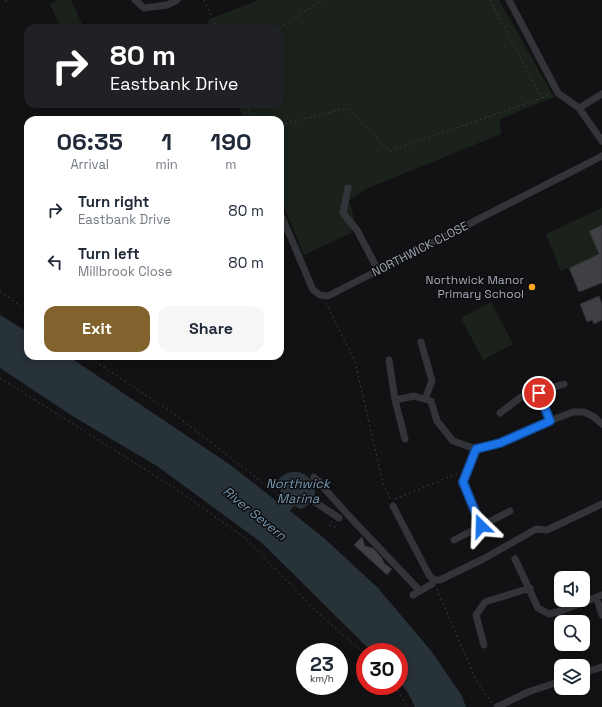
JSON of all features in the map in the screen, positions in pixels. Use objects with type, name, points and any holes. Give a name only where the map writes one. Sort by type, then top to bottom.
[{"type":"street","points":[[135,0],[144,8],[167,5],[176,0]]},
{"type":"street","points":[[509,0],[558,94],[579,108],[602,141]]},
{"type":"street","points":[[579,108],[602,94]]},
{"type":"street","name":"NORTHWICK CLOSE","points":[[320,295],[328,296],[602,156]]},
{"type":"street","points":[[348,188],[343,212],[357,230],[378,270]]},
{"type":"street","points":[[284,221],[313,290],[320,295]]},
{"type":"street","points":[[421,342],[432,381],[425,399]]},
{"type":"street","points":[[389,360],[395,400],[405,439]]},
{"type":"street","points":[[500,413],[521,397],[539,393],[564,384]]},
{"type":"street","points":[[539,393],[550,421]]},
{"type":"street","points":[[395,400],[414,396],[431,401],[437,421],[453,441],[476,449],[500,443],[573,412],[584,412],[594,417],[602,424]]},
{"type":"street","points":[[476,449],[463,482],[481,526]]},
{"type":"street","points":[[307,482],[313,484],[316,479],[420,591]]},
{"type":"street","points":[[312,500],[339,518]]},
{"type":"street","points":[[393,506],[429,575],[434,580],[440,580],[485,558],[536,529],[547,530],[602,504]]},
{"type":"street","points":[[454,540],[510,511]]},
{"type":"street","points":[[515,559],[530,588],[538,608],[549,614],[561,611],[599,596],[602,615]]},
{"type":"street","points":[[413,595],[432,584],[434,580]]},
{"type":"street","points":[[484,644],[476,615],[485,602],[530,588]]},
{"type":"street","points":[[590,671],[602,667]]},
{"type":"street","points":[[496,707],[528,692],[554,683]]},
{"type":"path","points":[[204,0],[215,24]]},
{"type":"path","points":[[284,25],[322,0]]},
{"type":"path","points":[[490,0],[542,98]]},
{"type":"path","points":[[284,124],[347,108],[390,151],[542,98],[552,93],[558,94]]},
{"type":"path","points":[[0,291],[24,309]]},
{"type":"path","points":[[320,295],[330,306],[354,362],[383,484],[391,501],[460,472],[467,472]]},
{"type":"path","points":[[93,360],[178,416],[282,498]]},
{"type":"path","points":[[0,378],[173,487],[244,538],[319,614],[356,646]]},
{"type":"path","points":[[329,525],[338,528]]},
{"type":"path","points":[[434,580],[475,678],[496,707]]},
{"type":"path","points":[[400,695],[407,707]]},
{"type":"shaded area","points":[[58,0],[71,0],[82,24],[59,24],[50,4]]},
{"type":"shaded area","points":[[259,0],[499,0],[554,97],[500,119],[501,134],[368,188],[349,200],[357,230],[304,255],[284,207],[284,116],[242,116],[240,108],[284,108],[284,24],[208,24],[207,20]]},
{"type":"shaded area","points":[[602,208],[602,225],[589,231],[602,259],[599,265],[595,256],[561,271],[546,234]]},
{"type":"shaded area","points":[[491,302],[513,344],[483,360],[461,318]]},
{"type":"water","points":[[0,315],[24,330],[24,360],[74,360],[229,464],[279,503],[284,498],[276,482],[286,474],[295,472],[304,474],[310,479],[314,487],[315,495],[310,503],[301,509],[294,506],[290,511],[324,538],[378,588],[432,652],[462,696],[466,707],[415,707],[408,693],[408,643],[363,643],[262,543],[157,466],[74,417],[0,368]]},
{"type":"building","points":[[602,225],[602,283],[579,292],[569,268],[599,254],[589,231]]},
{"type":"building","points":[[599,296],[602,304],[602,320],[594,324],[592,320],[587,322],[580,304]]},
{"type":"building","points":[[362,537],[365,546],[373,548],[382,558],[384,563],[392,569],[387,575],[354,545]]},
{"type":"place","name":"Northwick Manor Primary School","points":[[532,287]]},
{"type":"route","points":[[481,526],[463,482],[476,449],[500,443],[550,421],[539,393]]},
{"type":"water label","name":"Northwick Marina","points":[[298,490]]},
{"type":"water label","name":"River Severn","points":[[255,513]]}]
